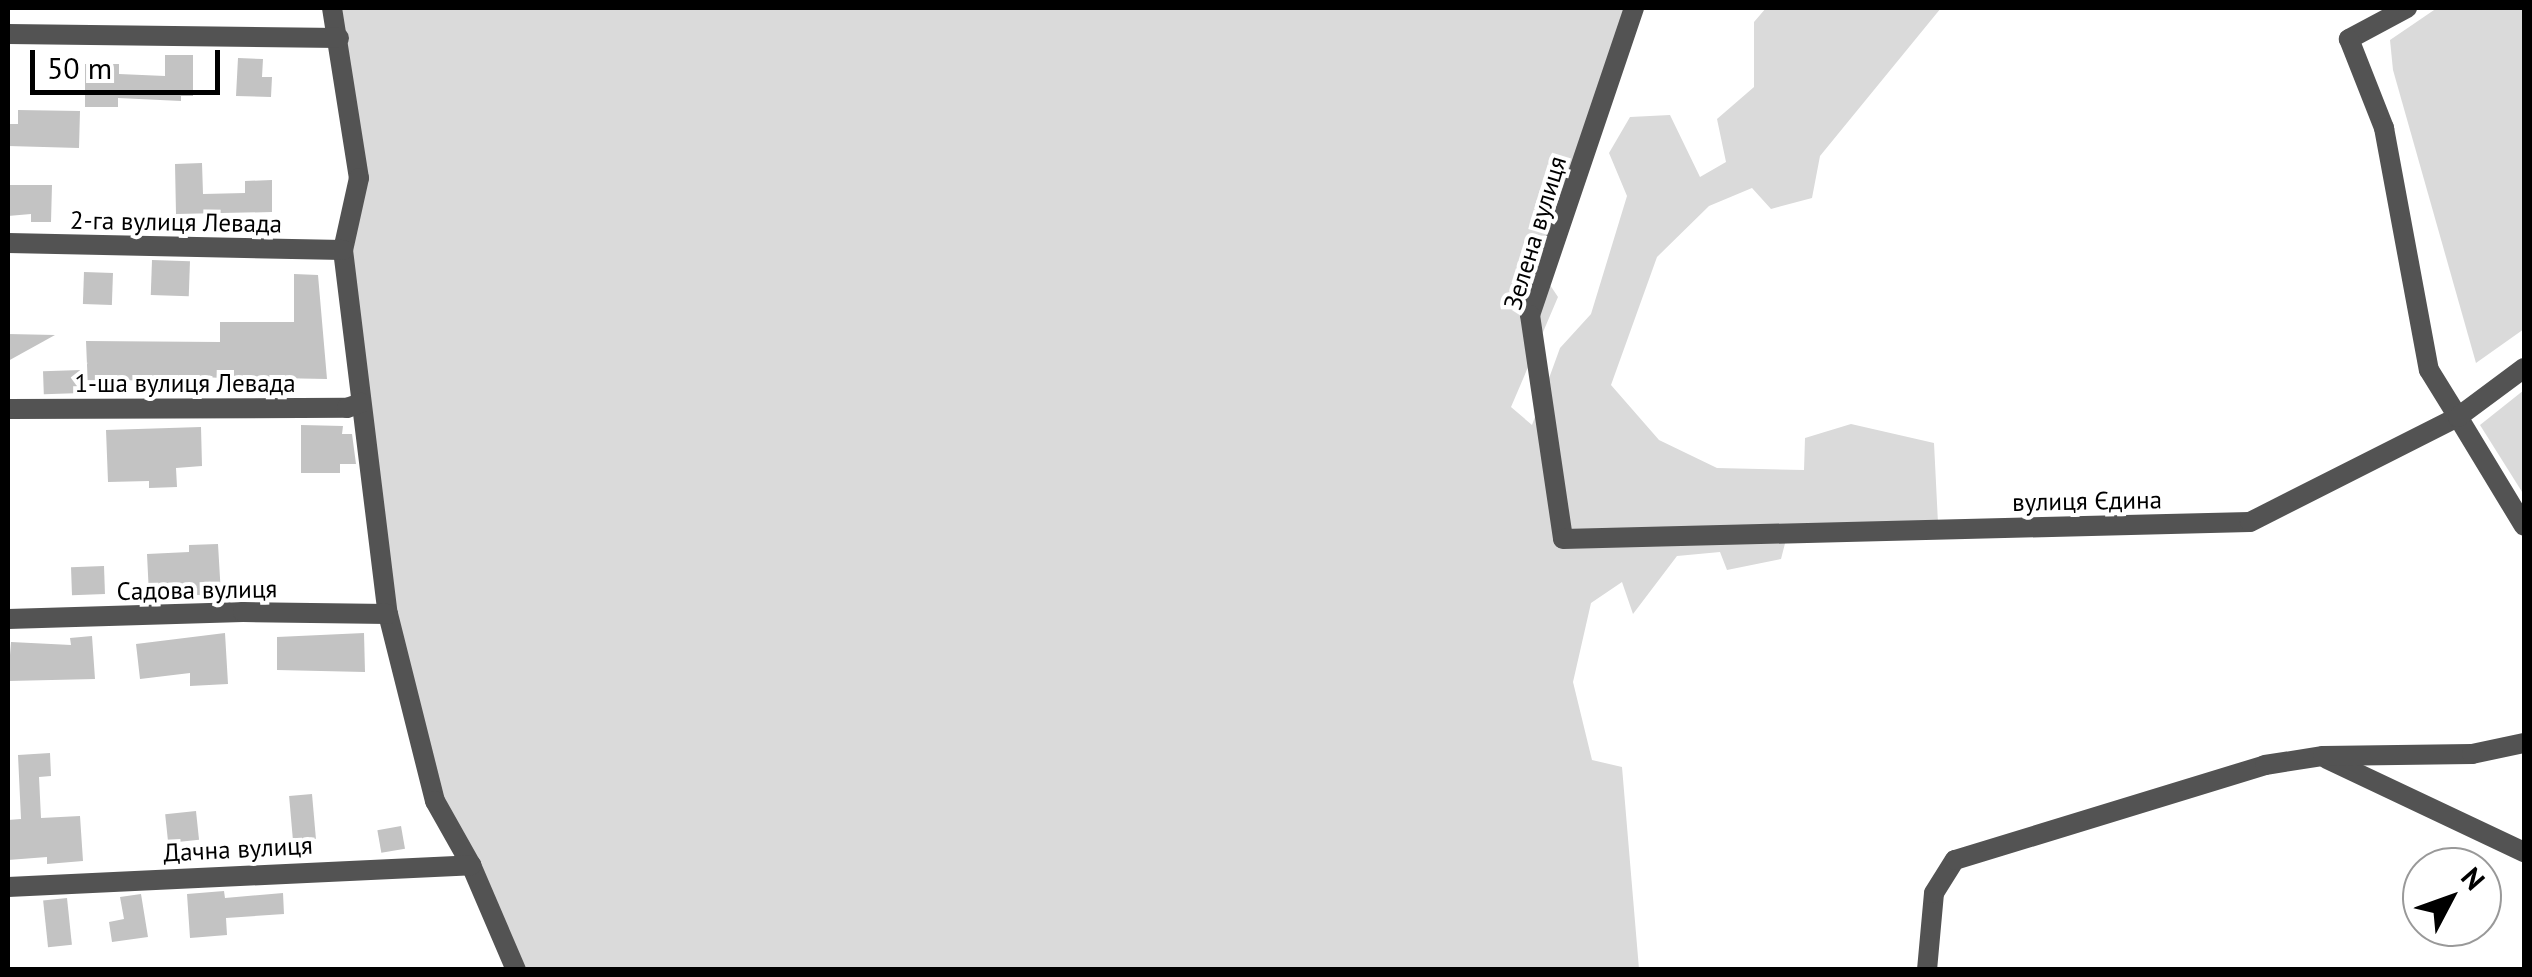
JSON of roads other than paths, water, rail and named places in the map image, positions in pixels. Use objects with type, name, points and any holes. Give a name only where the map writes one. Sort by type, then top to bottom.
[{"type":"street","points":[[332,8],[360,178],[342,250],[388,614],[435,801],[471,865],[516,970]]},
{"type":"street","name":"Зелена вулиця","points":[[1563,538],[1530,315],[1634,8]]},
{"type":"street","points":[[2407,8],[2349,39],[2384,128],[2429,370],[2524,526]]},
{"type":"street","points":[[8,34],[339,38]]},
{"type":"street","name":"2-га вулиця Левада","points":[[8,243],[342,250]]},
{"type":"street","name":"вулиця Єдина","points":[[1563,538],[2250,522],[2458,417],[2524,368]]},
{"type":"street","name":"1-ша вулиця Левада","points":[[8,409],[347,408],[361,403]]},
{"type":"street","name":"Садова вулиця","points":[[8,619],[244,612],[388,614]]},
{"type":"street","points":[[1926,970],[1934,893],[1956,860],[2265,765],[2320,756],[2472,754],[2524,743]]},
{"type":"street","points":[[2320,756],[2524,852]]},
{"type":"street","name":"Дачна вулиця","points":[[8,887],[471,865]]}]
